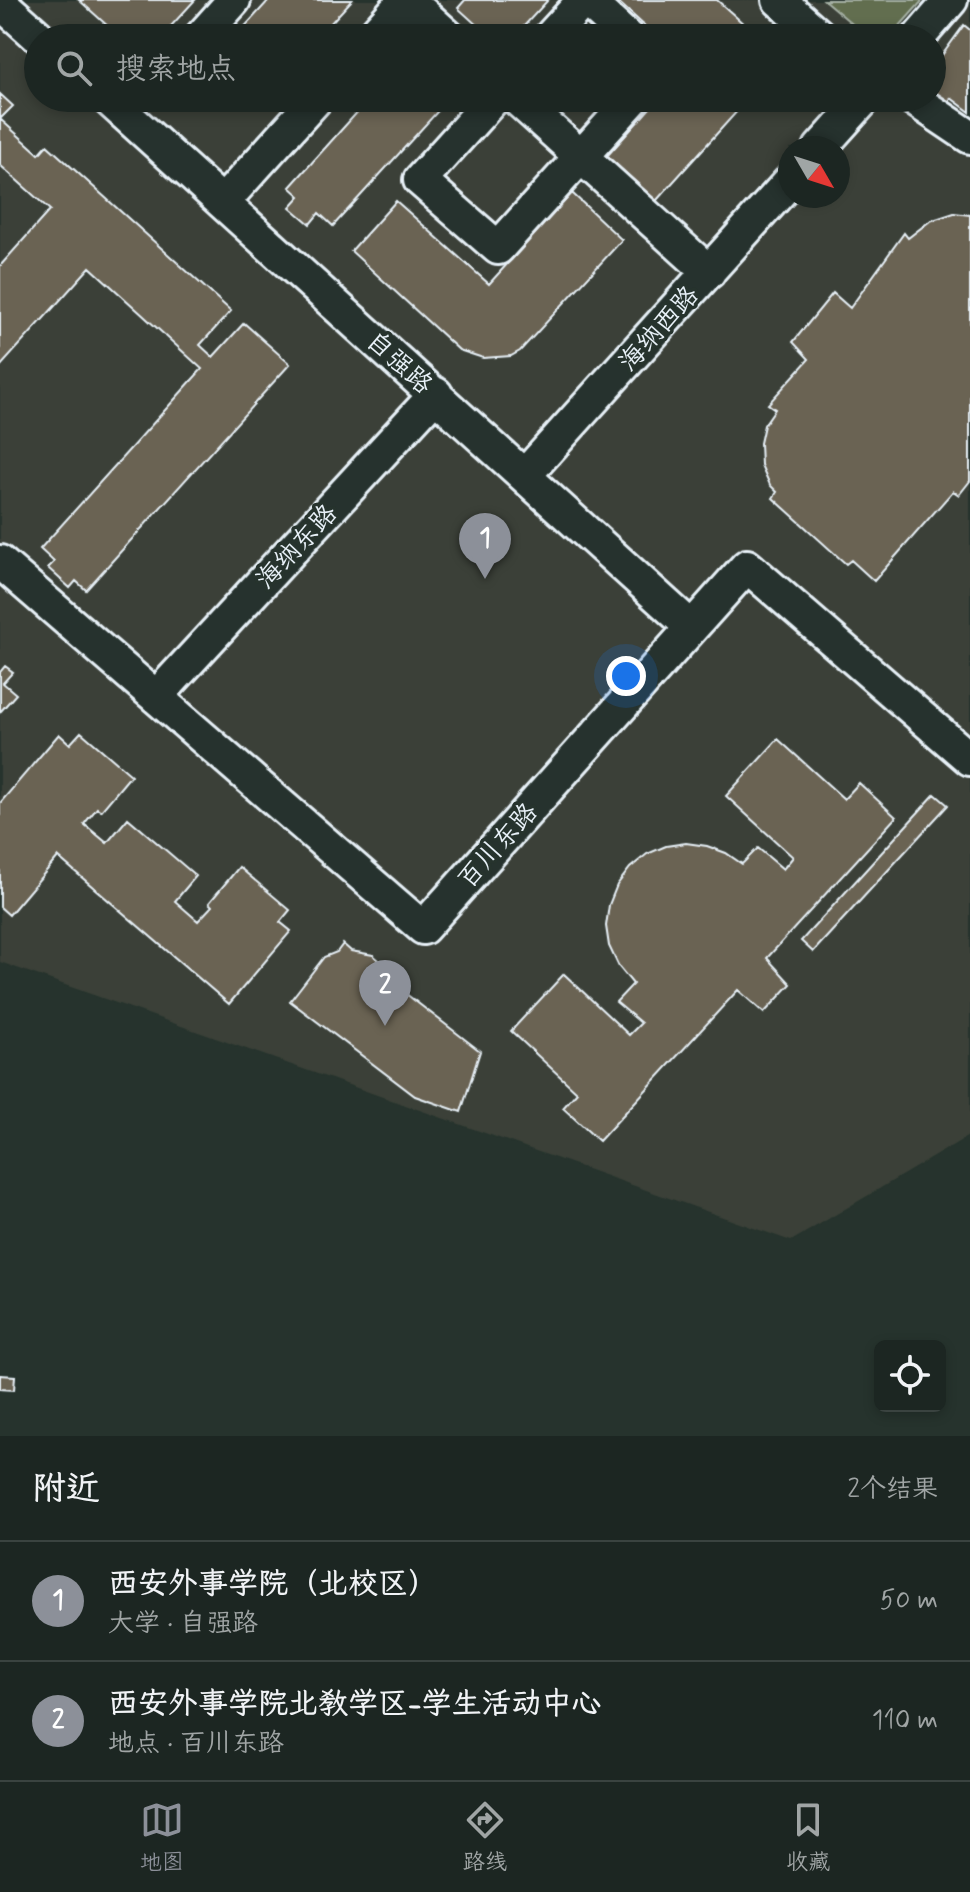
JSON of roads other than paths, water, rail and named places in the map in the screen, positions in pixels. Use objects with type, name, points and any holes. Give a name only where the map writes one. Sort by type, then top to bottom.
[{"type":"street","points":[[213,24],[234,0]]},
{"type":"street","points":[[384,24],[406,0],[434,24]]},
{"type":"street","points":[[562,24],[585,0],[612,24]]},
{"type":"street","points":[[779,0],[806,24]]},
{"type":"street","points":[[930,24],[951,0]]},
{"type":"street","points":[[0,2],[24,24]]},
{"type":"street","name":"自强路","points":[[135,112],[223,202],[691,627]]},
{"type":"street","points":[[223,202],[304,112]]},
{"type":"street","points":[[481,112],[420,180],[498,248],[621,112]]},
{"type":"street","points":[[531,112],[709,272]]},
{"type":"street","points":[[831,136],[852,112]]},
{"type":"street","points":[[933,112],[970,137]]},
{"type":"street","name":"海纳西路","points":[[525,475],[778,194]]},
{"type":"street","name":"海纳东路","points":[[156,697],[436,394]]},
{"type":"street","name":"百川东路","points":[[0,562],[423,928],[747,566],[970,759]]},
{"type":"place","name":"西安外事学院（北校区）","points":[[485,579]]},
{"type":"place","name":"西安外事学院北教学区-学生活动中心","points":[[385,1026]]}]
